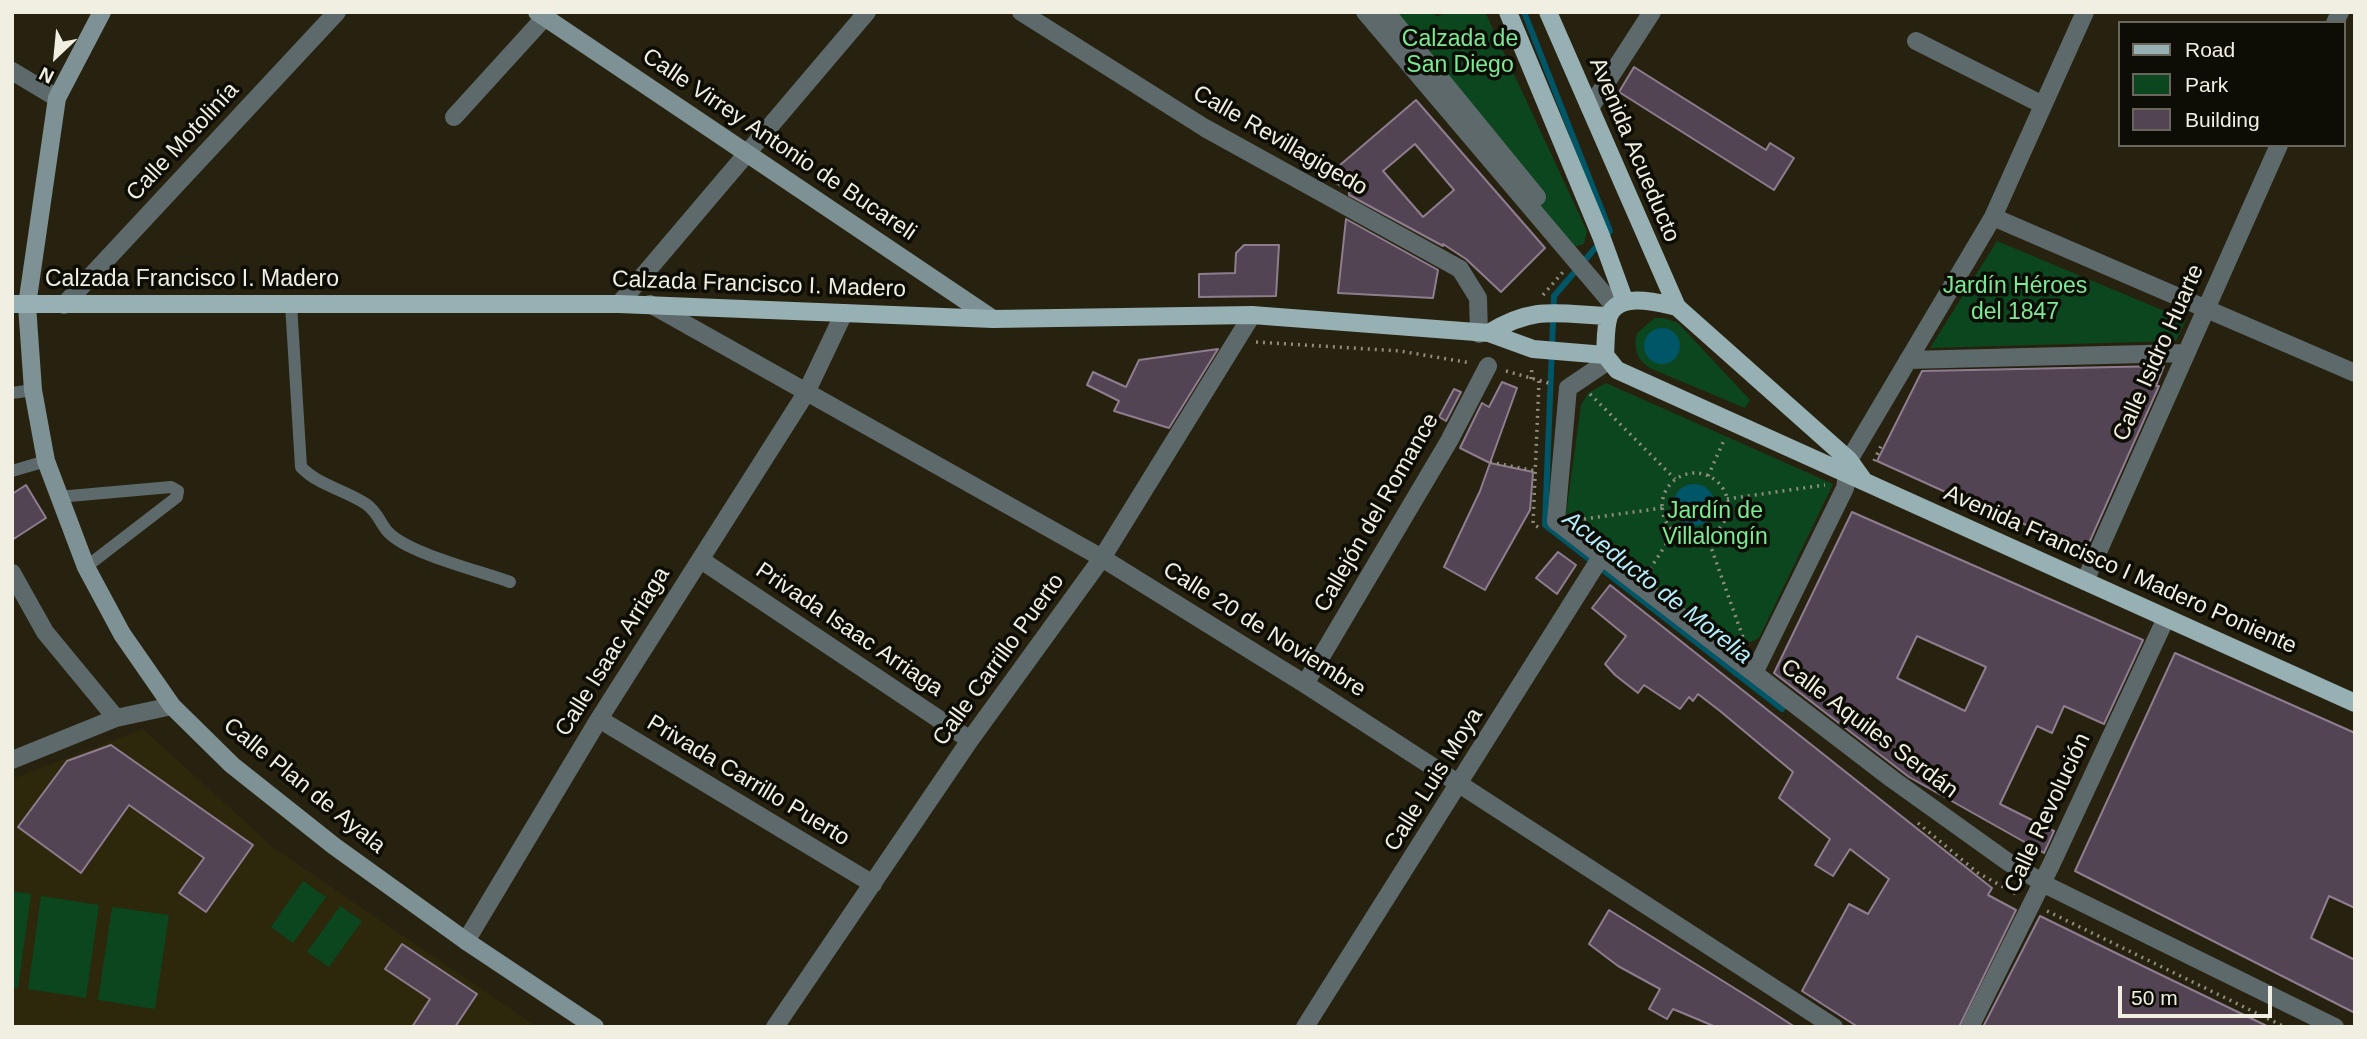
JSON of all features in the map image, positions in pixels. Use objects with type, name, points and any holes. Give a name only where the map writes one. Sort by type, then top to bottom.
[{"type":"main road","points":[[1508,12],[1601,236],[1616,309],[1606,358]]},
{"type":"main road","name":"Avenida Acueducto","points":[[1548,12],[1677,307]]},
{"type":"main road","points":[[1484,333],[1526,314],[1616,309],[1647,301],[1677,307],[1854,473]]},
{"type":"main road","name":"Calzada Francisco I. Madero","points":[[20,304],[619,303],[993,319],[1252,315],[1484,333],[1534,349],[1606,358]]},
{"type":"main road","name":"Avenida Francisco I Madero Poniente","points":[[1606,358],[1617,370],[1854,473],[2355,703]]},
{"type":"street","name":"Calle Plan de Ayala","points":[[102,12],[57,98],[20,304],[46,461],[86,567],[122,634],[172,706],[232,765],[334,846],[466,941],[595,1027]]},
{"type":"street","name":"Calle Motolinía","points":[[64,305],[337,12]]},
{"type":"street","points":[[619,303],[867,12]]},
{"type":"street","name":"Calle Revillagigedo","points":[[1021,12],[1205,128],[1460,269],[1478,298],[1484,333]]},
{"type":"street","points":[[1365,12],[1583,261]]},
{"type":"street","points":[[1386,12],[1583,261],[1616,309]]},
{"type":"street","points":[[1590,108],[1652,12]]},
{"type":"street","points":[[1754,673],[1909,360],[1993,217],[2085,12]]},
{"type":"street","points":[[454,117],[541,15]]},
{"type":"street","name":"Calle Virrey Antonio de Bucareli","points":[[541,15],[993,319]]},
{"type":"street","points":[[1916,41],[2043,105]]},
{"type":"street","points":[[12,71],[57,98]]},
{"type":"street","name":"Calle Isidro Huarte","points":[[2085,581],[2184,353],[2278,147]]},
{"type":"street","points":[[1993,217],[2355,373]]},
{"type":"street","name":"Calle 20 de Noviembre","points":[[650,304],[1102,558],[1305,684],[1834,1027]]},
{"type":"street","name":"Calle Isaac Arriaga","points":[[466,941],[599,719],[806,393],[844,313]]},
{"type":"street","name":"Calle Carrillo Puerto","points":[[775,1027],[970,740],[1102,558],[1252,315]]},
{"type":"street","points":[[1909,360],[2184,353]]},
{"type":"street","name":"Calle Aquiles Serdán","points":[[1606,358],[1568,388],[1556,521],[1892,779],[2008,862],[2043,883],[2335,1027]]},
{"type":"street","name":"Callejón del Romance","points":[[1305,684],[1449,441],[1488,366]]},
{"type":"street","name":"Calle Luis Moya","points":[[1305,1027],[1460,785],[1601,557]]},
{"type":"street","name":"Privada Isaac Arriaga","points":[[701,560],[970,740]]},
{"type":"street","points":[[12,573],[45,632],[116,718]]},
{"type":"street","name":"Calle Revolución","points":[[1970,1027],[2043,883],[2166,618]]},
{"type":"street","points":[[12,760],[116,718],[172,706]]},
{"type":"street","name":"Privada Carrillo Puerto","points":[[599,719],[873,884]]},
{"type":"lane","points":[[291,304],[301,467],[312,479],[365,503],[379,515],[388,533],[409,547],[510,582]]},
{"type":"lane","points":[[12,393],[33,390]]},
{"type":"lane","points":[[12,471],[46,461]]},
{"type":"lane","points":[[58,497],[171,486],[178,491],[177,497],[86,567]]},
{"type":"path","points":[[1536,304],[1583,261]]},
{"type":"path","points":[[1238,341],[1400,351]]},
{"type":"path","points":[[1533,524],[1539,381]]},
{"type":"path","points":[[1585,399],[1588,393],[1597,388]]},
{"type":"path","points":[[1588,393],[1675,479]]},
{"type":"path","points":[[1708,476],[1726,436],[1714,431]]},
{"type":"path","points":[[1490,462],[1536,471]]},
{"type":"path","points":[[1691,473],[1708,476],[1717,481],[1727,499],[1721,525],[1707,536],[1690,538],[1674,531],[1668,525],[1662,508],[1662,497],[1675,479],[1691,473]]},
{"type":"path","points":[[1727,499],[1833,484],[1821,478]]},
{"type":"path","points":[[1579,519],[1662,508]]},
{"type":"path","points":[[1649,570],[1674,531]]},
{"type":"path","points":[[1707,536],[1746,644]]},
{"type":"path","points":[[1735,649],[1752,641]]},
{"type":"path","points":[[2033,903],[2285,1027]]},
{"type":"shaded area","points":[[143,729],[274,848],[537,1027],[12,1027],[12,779]]},
{"type":"green space","name":"Calzada de San Diego","points":[[1371,12],[1433,12],[1437,17],[1445,12],[1485,12],[1587,231],[1584,244],[1574,247]]},
{"type":"green space","name":"Jardín Héroes del 1847","points":[[1997,241],[2186,320],[2176,341],[1930,348]]},
{"type":"green space","points":[[1655,318],[1678,323],[1750,400],[1745,408],[1647,366],[1637,354],[1637,333]],"holes":[[[1659,328],[1671,330],[1680,345],[1677,356],[1662,363],[1647,356]]]},
{"type":"green space","name":"Jardín de Villalongín","points":[[1606,383],[1833,484],[1759,638],[1735,649],[1565,521],[1581,405],[1588,393]]},
{"type":"green space","points":[[303,881],[326,897],[293,943],[271,927]]},
{"type":"green space","points":[[12,891],[31,894],[18,988],[12,987]]},
{"type":"green space","points":[[41,896],[99,905],[86,998],[28,989]]},
{"type":"green space","points":[[340,906],[362,921],[329,967],[307,952]]},
{"type":"green space","points":[[112,907],[169,915],[155,1009],[98,1000]]},
{"type":"water","points":[[1662,328],[1675,333],[1680,346],[1675,359],[1662,364],[1649,359],[1644,346],[1649,333]]},
{"type":"water","points":[[1694,484],[1709,490],[1715,505],[1709,520],[1694,526],[1679,520],[1673,505],[1679,490]]},
{"type":"building","points":[[1634,67],[1766,150],[1770,143],[1794,158],[1774,190],[1619,92]]},
{"type":"building","points":[[1416,100],[1545,248],[1501,292],[1466,259],[1443,244],[1349,195],[1349,191],[1326,177]],"holes":[[[1415,144],[1454,190],[1423,217],[1383,171]]]},
{"type":"building","points":[[1346,219],[1438,270],[1433,298],[1338,293]]},
{"type":"building","points":[[1244,245],[1279,245],[1276,296],[1199,297],[1199,274],[1235,273],[1236,253]]},
{"type":"building","points":[[1218,349],[1169,428],[1114,411],[1119,401],[1087,385],[1093,372],[1126,387],[1139,360]]},
{"type":"building","points":[[2164,366],[2156,386],[2159,386],[2085,552],[1963,496],[1961,499],[1877,461],[1922,371]]},
{"type":"building","points":[[1502,382],[1517,388],[1490,463],[1460,448],[1482,403],[1489,407]]},
{"type":"building","points":[[1454,389],[1461,392],[1446,421],[1439,417]]},
{"type":"building","points":[[1490,463],[1533,472],[1530,510],[1485,590],[1444,567],[1480,491]]},
{"type":"building","points":[[26,485],[46,518],[12,540],[12,494]]},
{"type":"building","points":[[1852,512],[2143,640],[2104,724],[2064,706],[2052,733],[2037,726],[2000,804],[2054,831],[2044,853],[1909,777],[1774,673]],"holes":[[[1917,636],[1986,667],[1965,711],[1897,678]]]},
{"type":"building","points":[[1558,552],[1576,565],[1557,594],[1536,578]]},
{"type":"building","points":[[1610,585],[1992,888],[1988,895],[2016,910],[1959,1027],[1858,1027],[1802,991],[1849,904],[1868,914],[1889,879],[1850,849],[1833,876],[1815,865],[1830,839],[1779,798],[1793,772],[1698,694],[1693,701],[1689,697],[1680,709],[1644,685],[1638,693],[1615,675],[1605,664],[1626,636],[1592,608]]},
{"type":"building","points":[[2175,653],[2355,733],[2355,908],[2329,896],[2311,938],[2355,960],[2355,1013],[2075,871]]},
{"type":"building","points":[[111,745],[253,845],[206,912],[179,893],[204,858],[129,805],[81,873],[18,827],[67,761]]},
{"type":"building","points":[[1609,910],[1795,1027],[1716,1027],[1673,1009],[1667,1019],[1649,1009],[1660,989],[1618,966],[1589,944]]},
{"type":"building","points":[[2040,916],[2120,955],[2269,1027],[1983,1027]]},
{"type":"building","points":[[402,944],[477,994],[455,1027],[412,1027],[430,999],[385,969]]},
{"type":"waterway","name":"Acueducto de Morelia","points":[[1524,12],[1610,231],[1554,296],[1545,525],[1782,709]]}]
